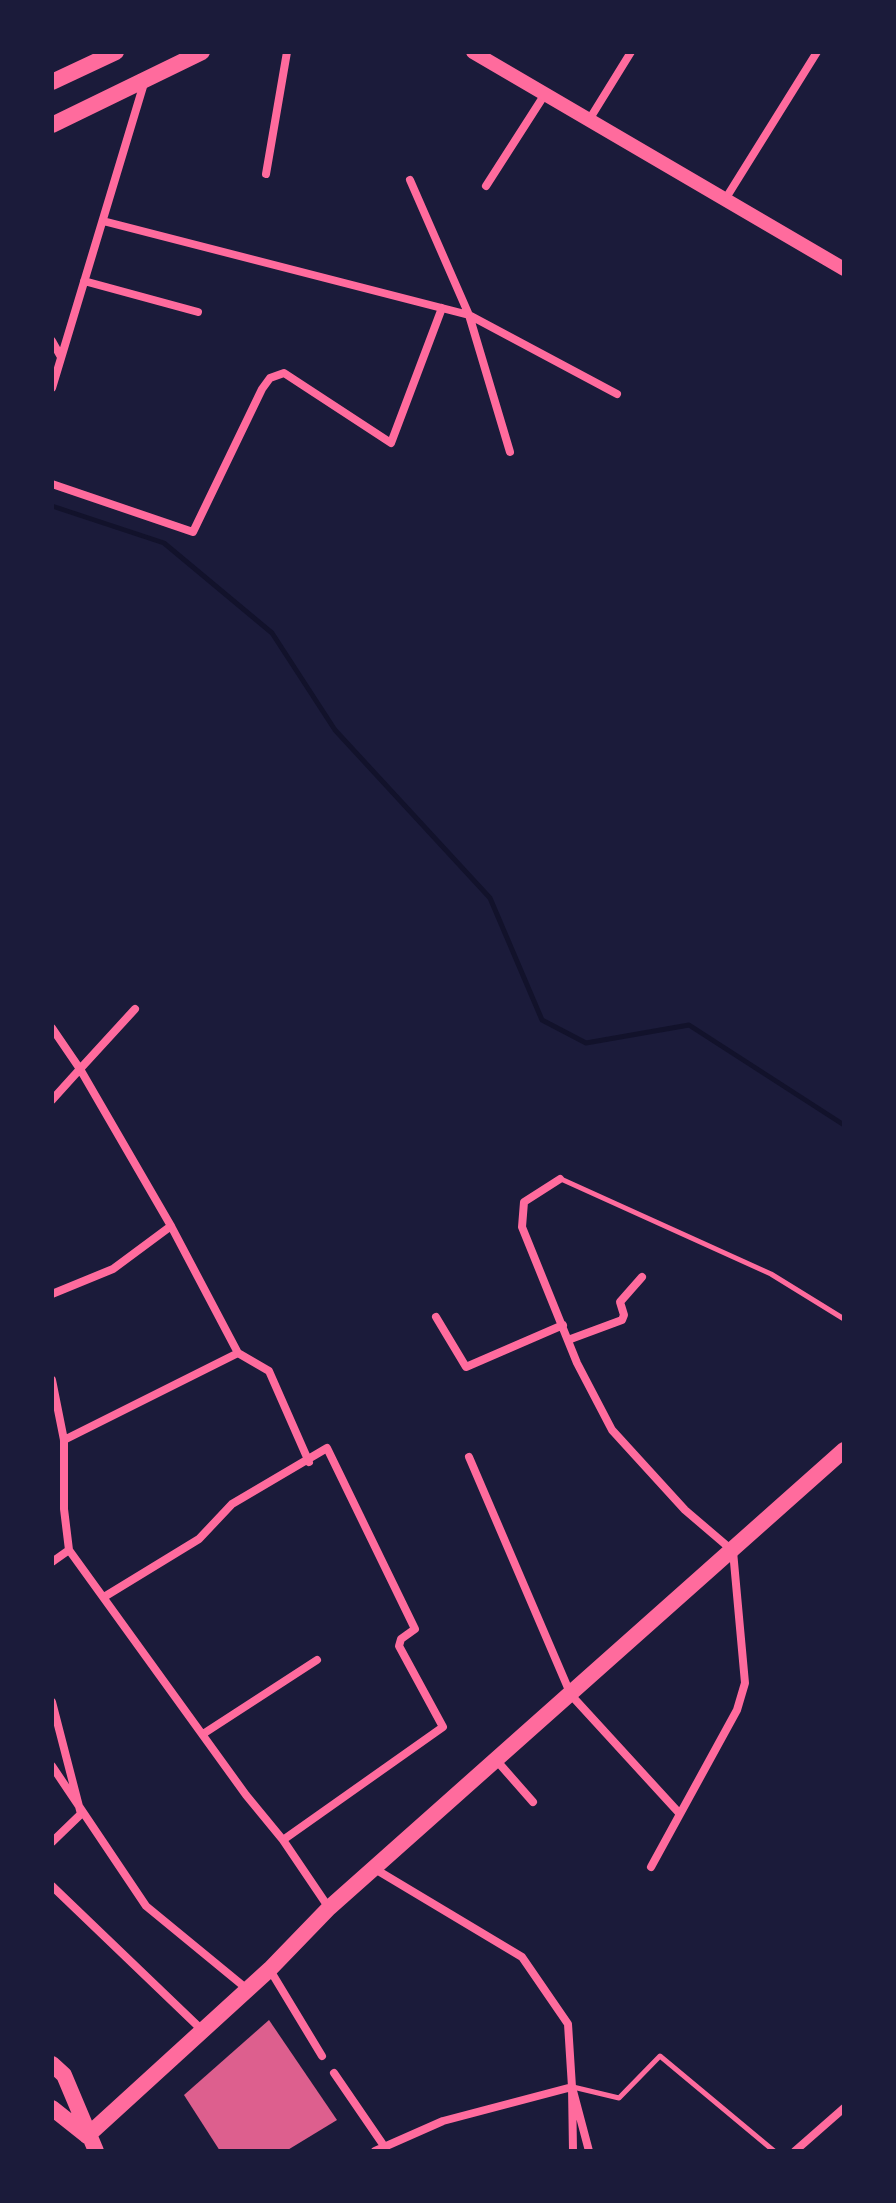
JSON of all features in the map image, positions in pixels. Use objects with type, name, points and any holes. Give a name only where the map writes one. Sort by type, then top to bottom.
[{"type":"main road","points":[[56,78],[116,52]]},
{"type":"main road","points":[[52,125],[190,54]]},
{"type":"main road","points":[[92,2144],[202,2030],[270,1969],[329,1908],[844,1451]]},
{"type":"main road","points":[[52,2064],[64,2075],[92,2144]]},
{"type":"main road","points":[[53,2110],[92,2144]]},
{"type":"street","points":[[266,174],[287,52]]},
{"type":"street","points":[[473,52],[844,269]]},
{"type":"street","points":[[589,120],[631,52]]},
{"type":"street","points":[[726,198],[817,52]]},
{"type":"street","points":[[52,388],[146,79]]},
{"type":"street","points":[[486,186],[545,94]]},
{"type":"street","points":[[410,180],[469,315],[510,452]]},
{"type":"street","points":[[103,221],[469,315],[617,394]]},
{"type":"street","points":[[84,281],[198,312]]},
{"type":"street","points":[[52,484],[193,532],[262,389],[270,378],[284,373],[391,443],[442,308]]},
{"type":"street","points":[[52,341],[61,357]]},
{"type":"street","points":[[52,1100],[135,1009]]},
{"type":"street","points":[[52,1028],[80,1069],[171,1226],[238,1353],[269,1371],[309,1462]]},
{"type":"street","points":[[560,1179],[524,1202],[522,1227],[568,1340],[612,1430],[685,1510],[733,1551],[745,1683],[737,1710],[651,1867]]},
{"type":"street","points":[[52,1294],[113,1269],[171,1226]]},
{"type":"street","points":[[568,1340],[622,1320],[624,1315],[620,1302],[642,1277]]},
{"type":"street","points":[[436,1317],[466,1367],[563,1325]]},
{"type":"street","points":[[64,1440],[238,1353]]},
{"type":"street","points":[[52,1380],[64,1440],[64,1509],[69,1550],[283,1840],[329,1908]]},
{"type":"street","points":[[104,1597],[199,1539],[232,1504],[309,1462],[327,1448],[415,1629],[401,1639],[399,1646],[443,1727],[283,1840]]},
{"type":"street","points":[[469,1457],[571,1695],[680,1814]]},
{"type":"street","points":[[52,1562],[69,1550]]},
{"type":"street","points":[[203,1734],[317,1660]]},
{"type":"street","points":[[52,1702],[81,1814]]},
{"type":"street","points":[[497,1761],[533,1802]]},
{"type":"street","points":[[52,1766],[81,1814],[146,1906],[247,1989]]},
{"type":"street","points":[[52,1842],[81,1814]]},
{"type":"street","points":[[375,1869],[522,1957],[568,2024],[573,2151]]},
{"type":"street","points":[[52,1886],[202,2030]]},
{"type":"street","points":[[270,1969],[322,2056]]},
{"type":"street","points":[[334,2073],[379,2149],[443,2121],[572,2087]]},
{"type":"street","points":[[572,2087],[589,2151]]},
{"type":"street","points":[[795,2151],[844,2108]]},
{"type":"lane","points":[[560,1179],[771,1274],[844,1319]]},
{"type":"lane","points":[[572,2087],[619,2098],[660,2056],[774,2151]]},
{"type":"building","points":[[269,2020],[337,2120],[286,2151],[220,2151],[184,2095]]},
{"type":"waterway","points":[[52,506],[164,543],[272,633],[335,730],[490,898],[542,1020],[586,1043],[689,1025],[844,1125]]}]
